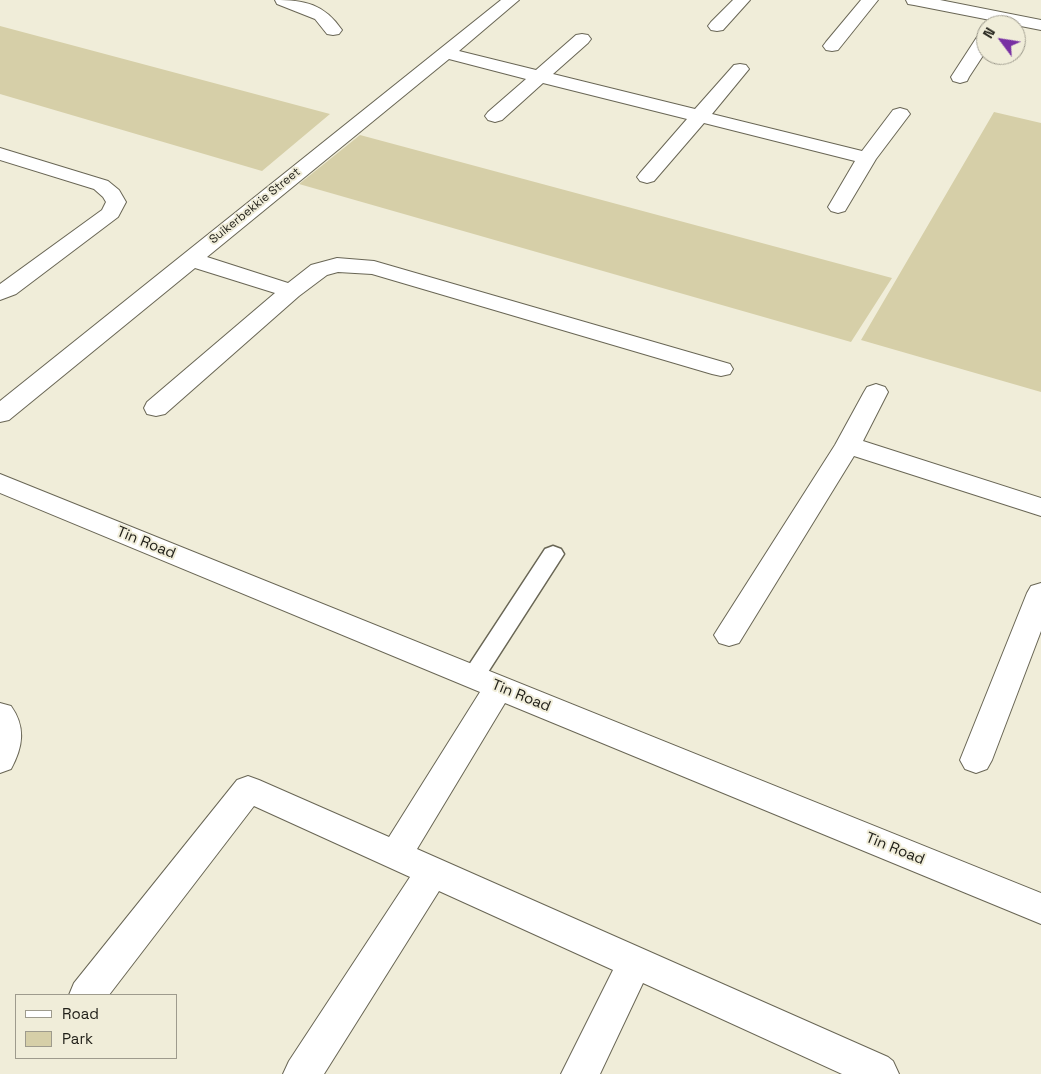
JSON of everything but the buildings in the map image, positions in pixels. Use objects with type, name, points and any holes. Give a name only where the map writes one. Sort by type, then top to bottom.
[{"type":"street","points":[[283,0],[321,15],[333,30]]},
{"type":"street","name":"Suikerbekkie Street","points":[[0,414],[511,0]]},
{"type":"street","points":[[717,26],[742,0]]},
{"type":"street","points":[[832,46],[870,0]]},
{"type":"street","points":[[914,0],[976,16]]},
{"type":"street","points":[[1000,15],[1010,0]]},
{"type":"street","points":[[1026,24],[1041,25]]},
{"type":"street","points":[[495,116],[582,39]]},
{"type":"street","points":[[960,77],[976,52]]},
{"type":"street","points":[[445,53],[868,158]]},
{"type":"street","points":[[647,177],[740,70]]},
{"type":"street","points":[[838,207],[868,158],[900,114]]},
{"type":"street","points":[[0,154],[101,185],[112,194],[116,202],[111,213],[0,293]]},
{"type":"street","points":[[190,259],[291,291]]},
{"type":"street","points":[[156,408],[291,291],[319,270],[337,265],[374,268],[721,369]]},
{"type":"street","points":[[729,635],[848,445],[876,392]]},
{"type":"street","points":[[848,445],[1041,507]]},
{"type":"street","name":"Tin Road","points":[[0,483],[1041,909]]},
{"type":"street","points":[[976,760],[1041,593]]},
{"type":"street","points":[[396,854],[486,682]]},
{"type":"street","points":[[0,715],[3,718],[7,736],[0,760]]},
{"type":"street","points":[[87,994],[248,789],[875,1070],[880,1074]]},
{"type":"street","points":[[302,1074],[433,871]]},
{"type":"street","points":[[580,1074],[635,962]]},
{"type":"lane","points":[[486,682],[553,554]]},
{"type":"green space","points":[[0,26],[330,114],[262,171],[0,94]]},
{"type":"green space","points":[[994,112],[1041,123],[1041,392],[861,340]]},
{"type":"green space","points":[[360,135],[892,278],[851,342],[299,184]]}]
